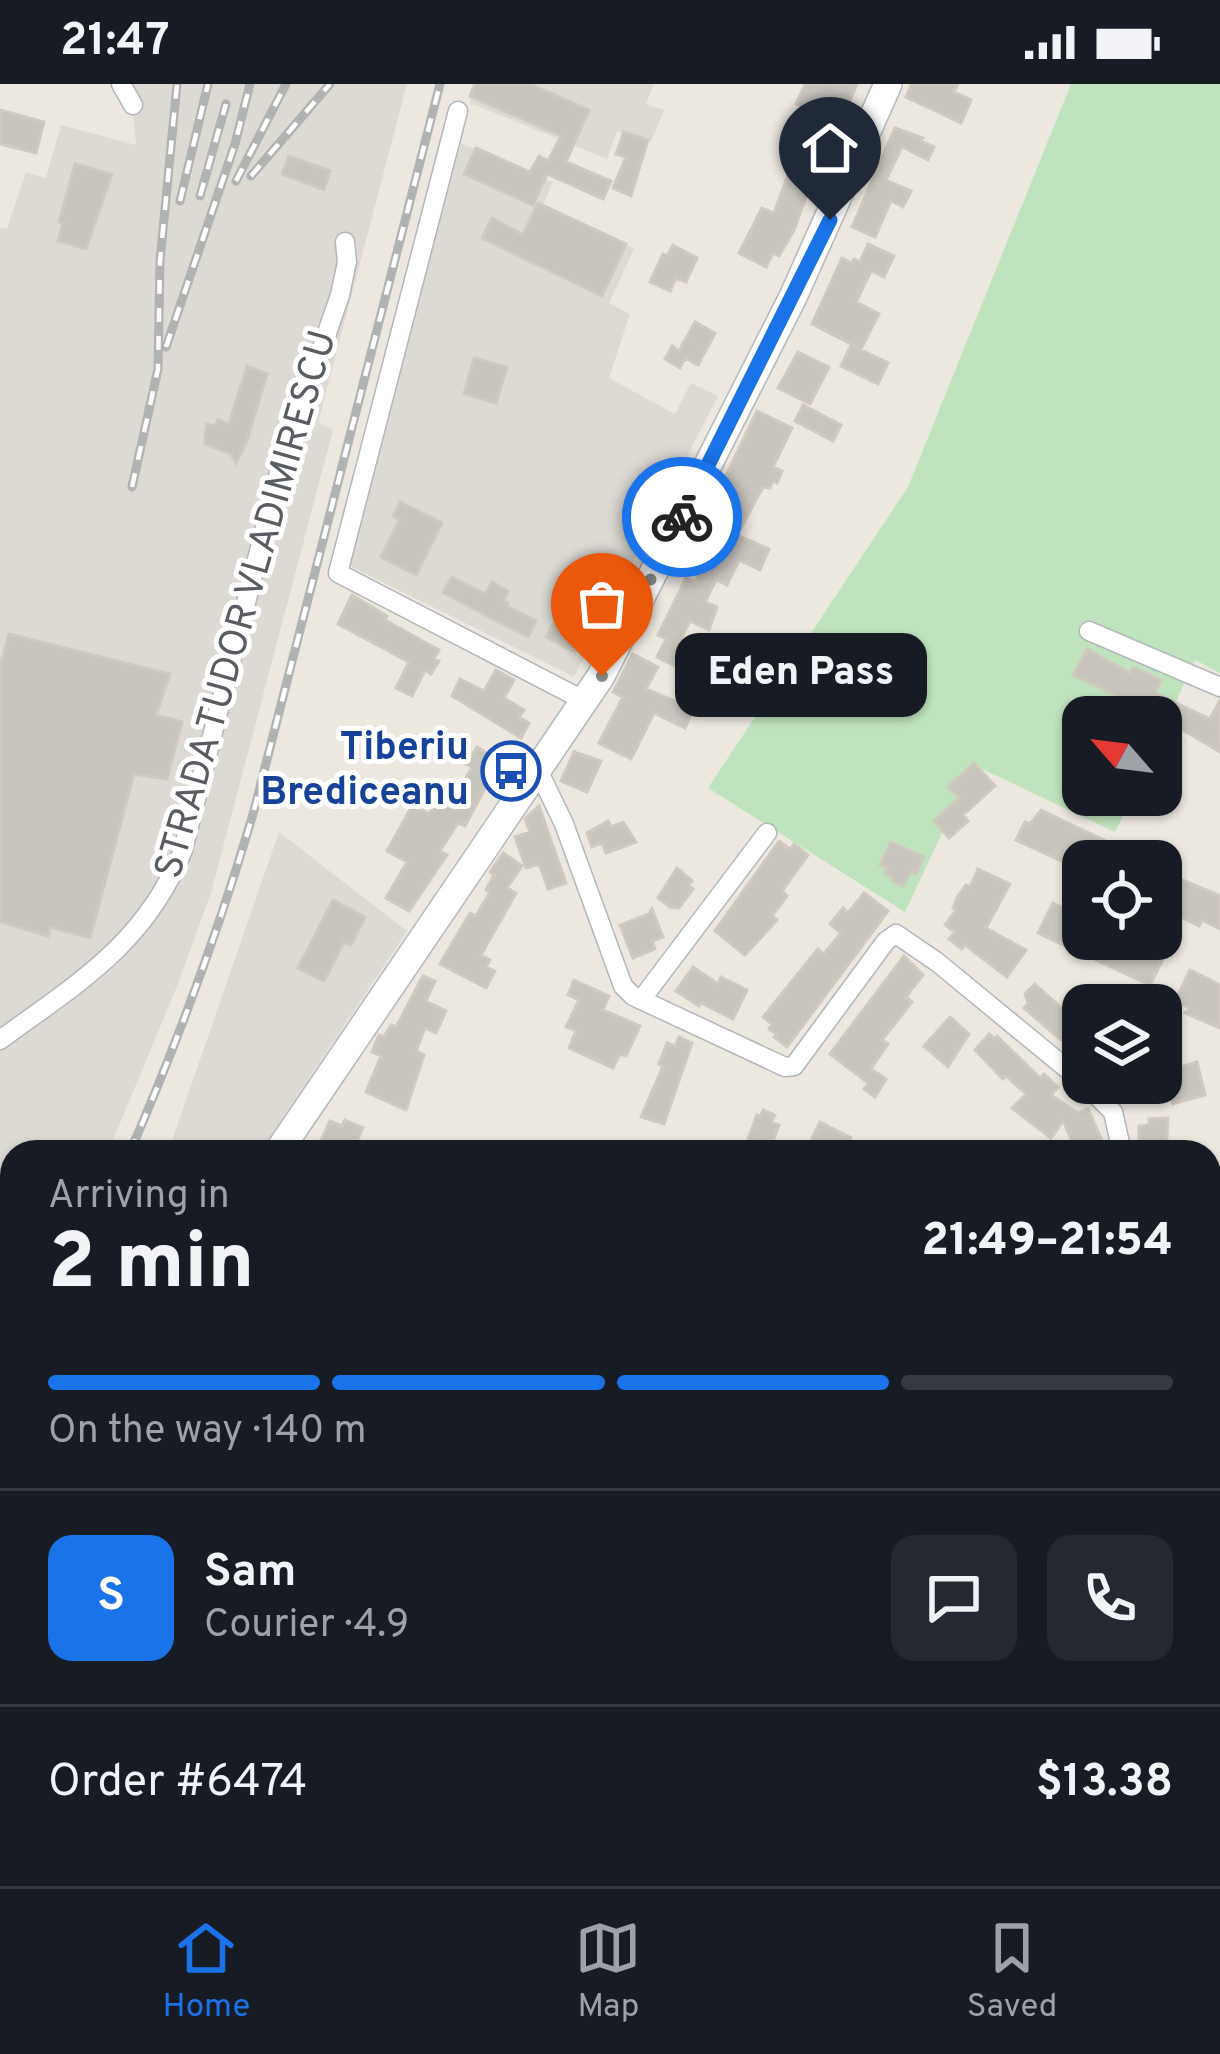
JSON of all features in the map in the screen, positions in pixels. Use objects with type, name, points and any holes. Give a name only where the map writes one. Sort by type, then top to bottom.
[{"type":"street","points":[[121,84],[133,105]]},
{"type":"street","points":[[286,1140],[585,701],[793,297],[888,84]]},
{"type":"street","points":[[458,111],[338,572],[585,701]]},
{"type":"street","name":"STRADA TUDOR VLADIMIRESCU","points":[[0,1040],[117,952],[152,912],[171,881],[279,473],[340,295],[346,242]]},
{"type":"street","points":[[1089,631],[1220,687]]},
{"type":"street","points":[[538,770],[564,824],[623,986],[641,1000],[785,1066],[801,1061],[894,934],[937,962],[1062,1065]]},
{"type":"street","points":[[641,1000],[767,833]]},
{"type":"street","points":[[1105,1104],[1113,1112],[1119,1140]]},
{"type":"shaded area","points":[[130,84],[407,84],[318,423],[333,430],[211,893],[178,984],[113,1140],[0,1140],[0,228],[7,228],[26,173],[46,178],[61,125],[136,145]]},
{"type":"shaded area","points":[[475,84],[654,84],[646,104],[664,110],[651,142],[617,131],[607,159],[470,103]]},
{"type":"shaded area","points":[[461,143],[553,182],[542,207],[634,249],[609,303],[630,314],[609,378],[675,414],[691,383],[718,396],[574,677],[346,564]]},
{"type":"shaded area","points":[[279,832],[407,931],[268,1140],[172,1140]]},
{"type":"green space","points":[[1071,84],[1220,84],[1220,673],[1195,660],[1178,696],[1062,696],[1062,807],[974,765],[905,912],[708,788],[908,487]]},
{"type":"green space","points":[[1081,816],[1123,816],[1115,832]]},
{"type":"building","points":[[475,84],[530,84],[589,110],[566,162],[611,181],[603,199],[547,174],[533,205],[464,174],[476,148],[530,172],[539,156],[548,161],[561,136],[470,96]]},
{"type":"building","points":[[805,84],[857,84],[827,156],[822,154],[794,230],[779,256],[773,253],[766,267],[739,253],[762,208],[774,213],[803,134],[807,136],[815,113],[796,104]]},
{"type":"building","points":[[912,84],[958,84],[954,92],[971,100],[961,123],[906,97]]},
{"type":"building","points":[[0,110],[44,122],[36,153],[0,144]]},
{"type":"building","points":[[895,128],[934,147],[928,160],[902,147],[886,180],[911,191],[903,207],[891,201],[875,237],[852,227]]},
{"type":"building","points":[[624,132],[648,140],[631,196],[613,188],[626,157],[616,154]]},
{"type":"building","points":[[289,156],[330,171],[324,190],[282,174]]},
{"type":"building","points":[[75,164],[112,174],[86,249],[58,241]]},
{"type":"building","points":[[538,203],[626,244],[602,296],[482,238],[492,218],[523,235]]},
{"type":"building","points":[[868,244],[894,256],[884,277],[871,271],[856,302],[879,314],[861,349],[812,324],[842,258],[860,262]]},
{"type":"building","points":[[673,245],[697,258],[686,282],[676,278],[670,291],[650,282],[663,254],[667,256]]},
{"type":"building","points":[[695,322],[715,333],[698,365],[685,358],[680,368],[665,359],[672,346],[679,351]]},
{"type":"building","points":[[851,345],[888,363],[878,384],[841,366]]},
{"type":"building","points":[[798,352],[829,367],[810,404],[778,388]]},
{"type":"building","points":[[474,358],[507,367],[496,403],[464,394]]},
{"type":"building","points":[[247,366],[267,374],[236,463],[231,454],[205,444],[205,437],[207,424],[215,426],[218,419],[229,424]]},
{"type":"building","points":[[803,405],[841,425],[833,441],[795,421]]},
{"type":"building","points":[[757,411],[792,428],[773,467],[782,471],[777,483],[763,487],[741,528],[709,511]]},
{"type":"building","points":[[400,502],[442,523],[416,575],[381,557],[400,519],[393,516]]},
{"type":"building","points":[[733,533],[769,549],[760,570],[739,560],[727,585],[716,580],[705,602],[717,607],[709,630],[690,621],[678,645],[697,655],[688,673],[657,657],[666,639],[658,635],[686,578],[695,582],[707,559],[719,565]]},
{"type":"building","points":[[452,577],[485,594],[492,582],[508,591],[503,601],[506,606],[536,621],[528,637],[443,593]]},
{"type":"building","points":[[352,595],[439,650],[434,659],[439,661],[431,674],[425,670],[412,696],[396,688],[409,662],[338,624]]},
{"type":"building","points":[[559,614],[586,628],[574,651],[546,637]]},
{"type":"building","points":[[9,634],[170,674],[156,715],[182,722],[167,779],[134,774],[90,938],[50,927],[48,936],[0,922],[0,667]]},
{"type":"building","points":[[1087,649],[1130,673],[1133,667],[1161,680],[1155,693],[1161,696],[1117,696],[1073,675]]},
{"type":"building","points":[[633,654],[658,667],[646,689],[694,709],[685,728],[654,713],[631,759],[599,743],[623,697],[613,692]]},
{"type":"building","points":[[496,670],[514,680],[504,698],[524,710],[519,717],[529,723],[521,738],[452,696],[460,679],[484,691]]},
{"type":"building","points":[[1220,700],[1220,752],[1182,729],[1182,706],[1210,719]]},
{"type":"building","points":[[477,747],[508,758],[490,779],[465,826],[458,823],[440,851],[447,855],[409,911],[386,898],[407,862],[387,851],[413,804],[429,814],[447,782],[460,789],[472,767],[466,764]]},
{"type":"building","points":[[574,752],[601,761],[587,792],[561,781]]},
{"type":"building","points":[[974,763],[995,786],[963,815],[968,821],[949,838],[934,821],[959,798],[948,787]]},
{"type":"building","points":[[539,806],[566,883],[548,889],[539,864],[526,868],[515,837],[530,832],[525,819]]},
{"type":"building","points":[[1041,810],[1104,840],[1062,840],[1062,861],[1016,840],[1025,822],[1030,824]]},
{"type":"building","points":[[608,821],[611,827],[623,822],[636,842],[606,853],[602,843],[592,847],[587,833]]},
{"type":"building","points":[[779,841],[790,849],[794,844],[808,855],[782,891],[787,896],[772,916],[777,920],[745,955],[715,931]]},
{"type":"building","points":[[891,842],[924,857],[903,886],[892,881],[885,874],[888,868],[880,865]]},
{"type":"building","points":[[503,853],[522,866],[507,888],[516,893],[481,955],[490,960],[486,967],[495,971],[486,988],[440,964],[470,913],[476,916],[490,892],[486,890],[494,875],[490,872]]},
{"type":"building","points":[[677,868],[692,881],[688,885],[693,889],[679,908],[658,898]]},
{"type":"building","points":[[978,869],[1010,884],[986,928],[1026,950],[1007,977],[965,945],[962,949],[949,939],[955,932],[945,925]]},
{"type":"building","points":[[1182,880],[1220,896],[1220,929],[1202,920],[1199,926],[1182,918]]},
{"type":"building","points":[[864,893],[888,911],[787,1047],[774,1037],[769,1029],[772,1024],[763,1017],[818,949],[824,954],[841,933],[830,924],[843,908],[848,913]]},
{"type":"building","points":[[333,900],[365,917],[351,945],[344,942],[324,981],[298,968]]},
{"type":"building","points":[[1053,903],[1062,908],[1062,944],[1038,933]]},
{"type":"building","points":[[652,909],[663,937],[652,941],[655,949],[633,958],[620,925]]},
{"type":"building","points":[[904,956],[923,975],[906,997],[912,1002],[882,1040],[888,1044],[871,1069],[886,1079],[875,1097],[864,1089],[868,1083],[830,1054]]},
{"type":"building","points":[[1096,960],[1162,960],[1148,984]]},
{"type":"building","points":[[693,967],[718,984],[721,977],[747,990],[733,1019],[676,991]]},
{"type":"building","points":[[1190,970],[1220,985],[1220,1028],[1185,1013],[1190,1008],[1182,1004],[1182,987]]},
{"type":"building","points":[[423,976],[435,981],[426,1001],[446,1011],[436,1033],[425,1028],[416,1051],[424,1055],[406,1110],[366,1092],[381,1056],[372,1052],[379,1035],[384,1037],[391,1025],[396,1027]]},
{"type":"building","points":[[574,980],[609,996],[603,1010],[640,1026],[626,1056],[620,1054],[613,1068],[569,1048],[576,1031],[566,1027],[579,1000],[568,995]]},
{"type":"building","points":[[1035,984],[1062,1009],[1062,1041],[1024,1008],[1028,1003],[1025,994]]},
{"type":"building","points":[[950,1017],[969,1034],[948,1067],[924,1046]]},
{"type":"building","points":[[989,1034],[997,1036],[1040,1078],[1044,1074],[1058,1087],[1051,1095],[1062,1104],[1078,1113],[1088,1109],[1102,1140],[1072,1140],[1063,1121],[1051,1138],[1012,1108],[1026,1094],[1006,1076],[1003,1079],[975,1050]]},
{"type":"building","points":[[679,1037],[692,1043],[664,1124],[641,1117],[663,1066],[659,1064],[667,1043],[675,1046]]},
{"type":"building","points":[[1197,1062],[1205,1095],[1182,1101],[1182,1067]]},
{"type":"building","points":[[763,1110],[775,1115],[772,1122],[779,1125],[773,1140],[748,1140],[757,1115]]},
{"type":"building","points":[[1168,1118],[1167,1140],[1139,1140],[1139,1126],[1149,1125],[1149,1119]]},
{"type":"building","points":[[345,1120],[363,1128],[358,1140],[321,1140],[330,1121],[342,1126]]},
{"type":"building","points":[[820,1122],[851,1138],[850,1140],[811,1140]]},
{"type":"railway","points":[[132,487],[158,369],[160,261],[177,84]]},
{"type":"railway","points":[[180,201],[208,84]]},
{"type":"railway","points":[[166,347],[235,144],[250,84]]},
{"type":"railway","points":[[236,181],[286,84]]},
{"type":"railway","points":[[251,176],[330,84]]},
{"type":"railway","points":[[135,1140],[197,985],[253,814],[440,84]]},
{"type":"railway","points":[[200,196],[226,104]]},
{"type":"way so far","points":[[602,676],[682,517]]},
{"type":"place","name":"Eden Pass","points":[[602,676]]},
{"type":"place","name":"Tiberiu Brediceanu","points":[[511,771]]},
{"type":"route","points":[[682,517],[830,220]]}]
